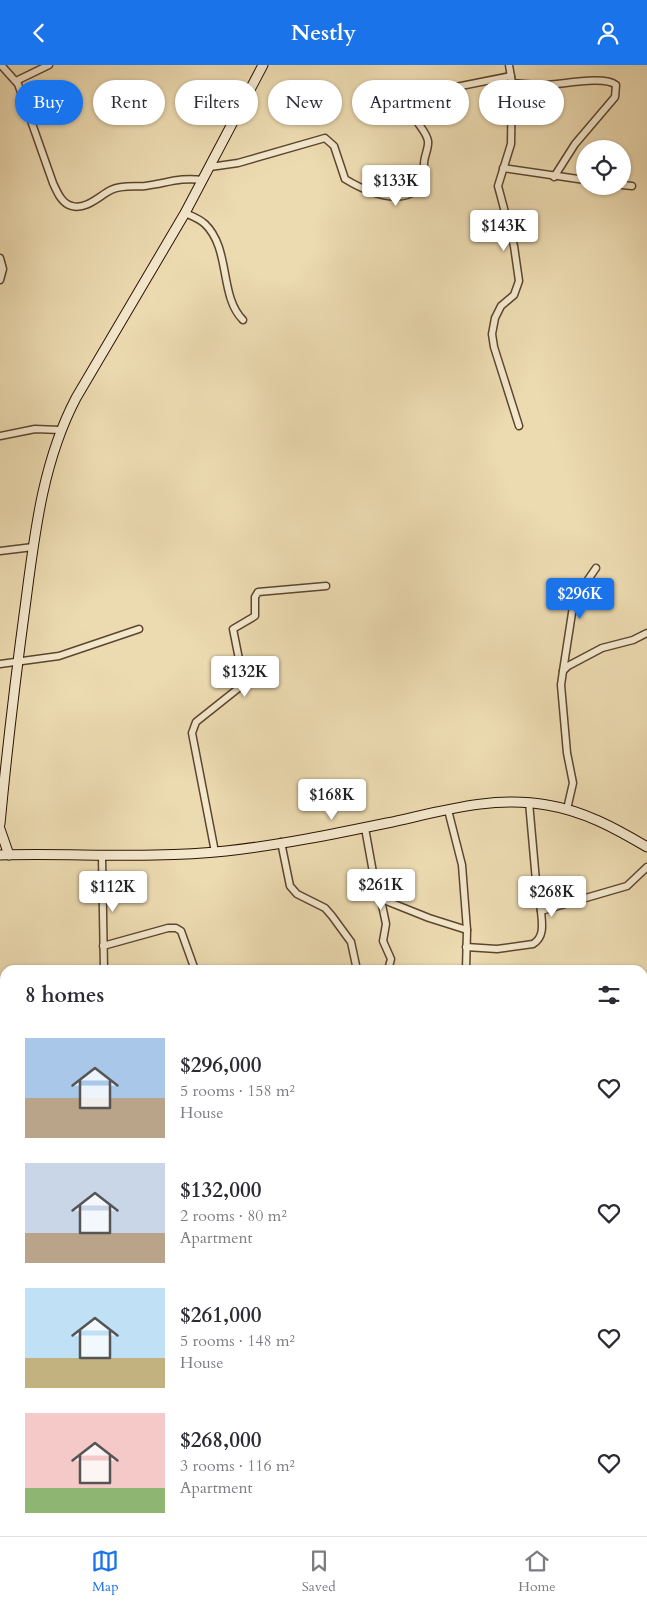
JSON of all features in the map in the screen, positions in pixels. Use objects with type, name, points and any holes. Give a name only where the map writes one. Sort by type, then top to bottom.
[{"type":"street","points":[[1,65],[15,80]]},
{"type":"street","points":[[18,80],[49,65]]},
{"type":"street","points":[[0,823],[33,547],[42,494],[60,429],[76,398],[185,213],[262,65]]},
{"type":"street","points":[[509,65],[512,80]]},
{"type":"street","points":[[554,177],[575,144],[615,97],[617,92],[616,85],[613,83],[596,81],[564,83]]},
{"type":"street","points":[[210,167],[238,163],[325,139],[334,146],[345,179],[371,192],[397,197],[407,195],[414,192],[423,179],[428,145],[426,136],[416,121],[415,107],[418,98],[432,92],[479,85]]},
{"type":"street","points":[[32,125],[59,195],[69,205],[75,207],[85,205],[110,191],[122,187],[146,185],[182,178],[203,179]]},
{"type":"street","points":[[511,125],[511,144],[498,181],[499,194],[514,246],[519,281],[514,295],[498,310],[492,334],[494,347],[519,426]]},
{"type":"street","points":[[503,168],[576,179]]},
{"type":"street","points":[[185,213],[203,222],[212,233],[220,254],[234,308],[243,320]]},
{"type":"street","points":[[0,258],[3,269],[0,280]]},
{"type":"street","points":[[0,436],[36,429],[60,429]]},
{"type":"street","points":[[0,551],[33,547]]},
{"type":"street","points":[[568,809],[573,783],[566,753],[562,671],[574,600],[596,568]]},
{"type":"street","points":[[215,852],[192,730],[196,722],[240,687],[242,674],[233,629],[255,616],[255,597],[258,592],[326,586]]},
{"type":"street","points":[[0,664],[18,660],[59,656],[139,629]]},
{"type":"street","points":[[562,671],[602,648],[633,640],[647,633]]},
{"type":"street","points":[[466,947],[496,949],[533,944],[538,941],[542,934],[529,802]]},
{"type":"street","points":[[0,829],[4,855],[169,856],[215,852],[281,842],[365,828],[484,804],[529,802],[568,809],[610,825],[647,847]]},
{"type":"street","points":[[448,810],[461,856],[467,930],[466,965]]},
{"type":"street","points":[[365,828],[376,889],[381,900],[386,924],[383,941],[391,959],[389,965]]},
{"type":"street","points":[[281,842],[290,886],[297,894],[325,908],[349,938],[356,965]]},
{"type":"street","points":[[102,857],[104,965]]},
{"type":"street","points":[[541,911],[584,897],[622,888],[631,883],[647,867]]},
{"type":"street","points":[[381,900],[467,930]]},
{"type":"street","points":[[103,946],[161,930],[176,928],[183,933],[193,965]]}]
